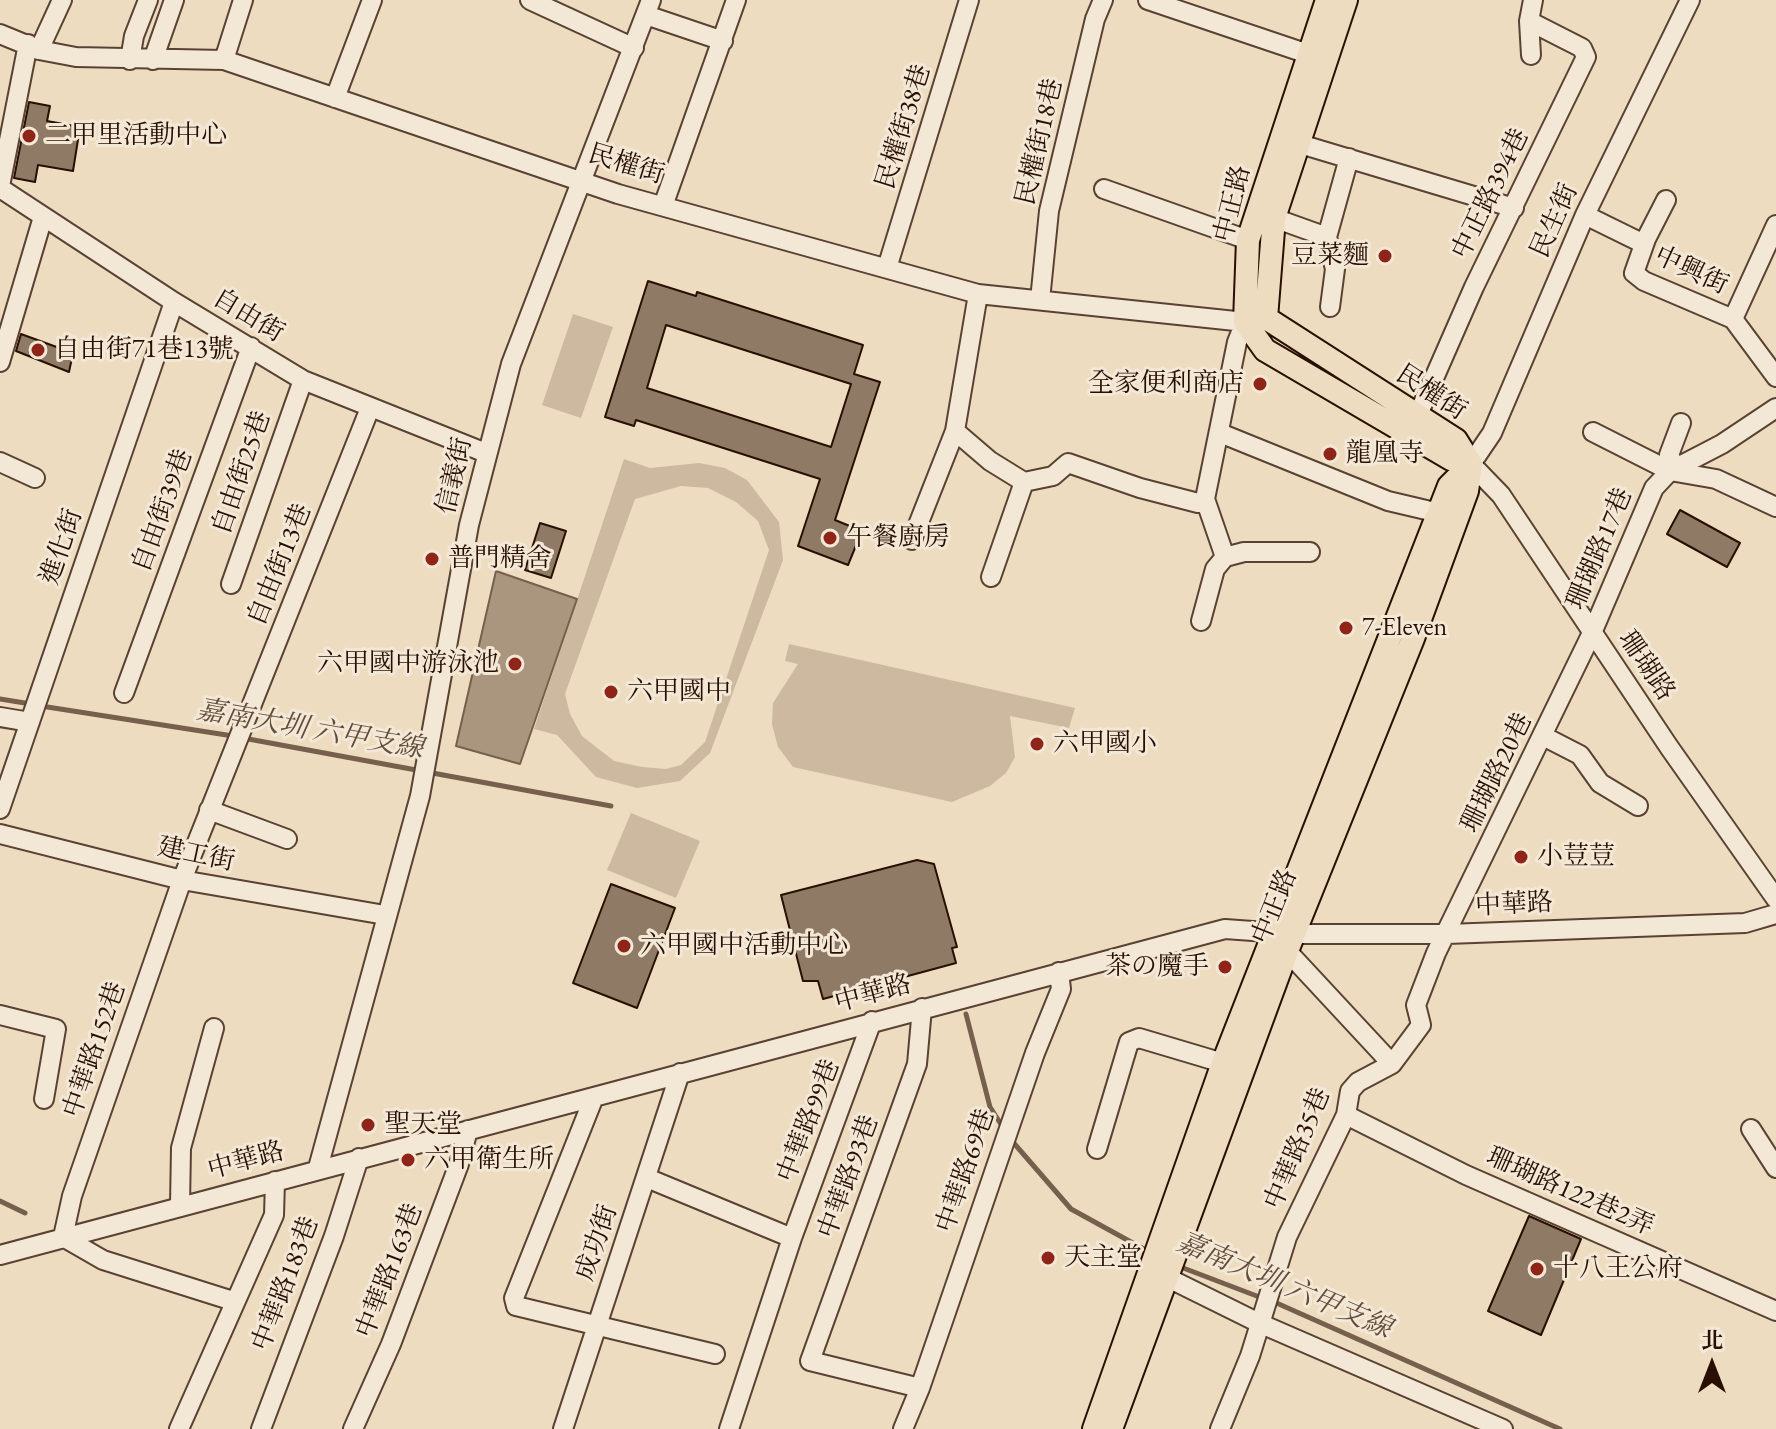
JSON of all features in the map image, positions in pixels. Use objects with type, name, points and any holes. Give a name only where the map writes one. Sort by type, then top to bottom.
[{"type":"main road","name":"中正路","points":[[1256,320],[1274,218],[1300,144],[1327,0]]},
{"type":"main road","name":"中正路","points":[[1256,320],[1248,240],[1317,57],[1346,0]]},
{"type":"main road","name":"民權街","points":[[1256,320],[1456,440],[1471,464]]},
{"type":"main road","name":"民權街","points":[[1256,320],[1265,350],[1451,459],[1471,464]]},
{"type":"main road","name":"中正路","points":[[1094,1429],[1159,1274],[1285,939],[1449,486],[1471,464]]},
{"type":"main road","name":"中正路","points":[[1111,1429],[1223,1063],[1285,939],[1412,641],[1467,491],[1471,464]]},
{"type":"street","points":[[0,187],[34,47],[62,0]]},
{"type":"street","points":[[130,60],[134,36],[148,0]]},
{"type":"street","points":[[153,60],[174,0]]},
{"type":"street","points":[[224,60],[243,0]]},
{"type":"street","points":[[335,98],[372,0]]},
{"type":"street","points":[[530,0],[634,48]]},
{"type":"street","points":[[663,206],[736,0]]},
{"type":"street","name":"民權街38巷","points":[[887,268],[969,0]]},
{"type":"street","name":"民權街18巷","points":[[1040,300],[1049,211],[1095,19],[1103,0]]},
{"type":"street","points":[[1148,0],[1317,57]]},
{"type":"street","points":[[1531,55],[1529,21],[1533,0]]},
{"type":"street","name":"民生街","points":[[1471,464],[1492,433],[1585,215],[1690,0]]},
{"type":"street","points":[[648,8],[723,41]]},
{"type":"street","name":"信義街","points":[[318,1168],[420,796],[469,525],[511,364],[648,8]]},
{"type":"street","name":"中正路394巷","points":[[1417,417],[1586,57],[1582,48],[1529,21]]},
{"type":"street","name":"民權街","points":[[0,34],[34,47],[76,57],[224,60],[583,182],[978,294],[1256,320]]},
{"type":"street","points":[[1300,144],[1514,208]]},
{"type":"street","points":[[1330,307],[1335,269],[1327,237],[1349,158]]},
{"type":"street","name":"自由街","points":[[0,187],[174,302],[303,380],[486,453]]},
{"type":"street","points":[[1104,189],[1248,240]]},
{"type":"street","name":"中興街","points":[[1666,200],[1644,244],[1634,273],[1644,281],[1733,319],[1776,377]]},
{"type":"street","points":[[1585,215],[1644,244]]},
{"type":"street","points":[[0,362],[43,217]]},
{"type":"street","points":[[1274,218],[1327,237]]},
{"type":"street","points":[[1733,319],[1776,225]]},
{"type":"street","points":[[912,540],[955,431],[978,294]]},
{"type":"street","name":"進化街","points":[[0,809],[174,302]]},
{"type":"street","name":"中正路","points":[[1205,499],[1237,342],[1256,320]]},
{"type":"street","name":"自由街39巷","points":[[124,693],[251,347]]},
{"type":"street","name":"自由街25巷","points":[[231,584],[303,380]]},
{"type":"street","name":"自由街13巷","points":[[209,810],[370,408]]},
{"type":"street","name":"珊瑚路17巷","points":[[1592,633],[1654,488],[1673,469],[1722,444],[1776,408]]},
{"type":"street","points":[[1673,469],[1669,455],[1681,423]]},
{"type":"street","points":[[955,431],[990,461],[1024,482],[1053,476],[1068,463],[1140,488],[1198,503],[1205,499],[1225,557]]},
{"type":"street","points":[[1593,432],[1673,469],[1716,479],[1776,507]]},
{"type":"street","points":[[1220,433],[1388,501],[1439,513]]},
{"type":"street","points":[[0,462],[35,478]]},
{"type":"street","name":"珊瑚路","points":[[1471,464],[1501,495],[1592,633],[1776,899]]},
{"type":"street","points":[[991,577],[1024,482]]},
{"type":"street","points":[[1201,621],[1215,569],[1225,557],[1244,552],[1310,552]]},
{"type":"street","name":"珊瑚路20巷","points":[[1447,934],[1592,633]]},
{"type":"street","points":[[0,717],[34,710]]},
{"type":"street","points":[[1543,736],[1580,755],[1600,783],[1638,806]]},
{"type":"street","points":[[209,810],[287,839]]},
{"type":"street","name":"中華路152巷","points":[[63,1237],[72,1196],[209,810]]},
{"type":"street","name":"建工街","points":[[0,834],[182,880],[385,915]]},
{"type":"street","name":"中華路","points":[[0,1255],[1225,929],[1285,939],[1745,923],[1776,914]]},
{"type":"street","name":"中華路35巷","points":[[1220,1429],[1250,1356],[1287,1237],[1346,1115],[1350,1091],[1358,1082],[1392,1064],[1421,1025],[1416,1005],[1436,953],[1447,934]]},
{"type":"street","points":[[1285,939],[1392,1064]]},
{"type":"street","name":"中華路69巷","points":[[903,1429],[920,1388],[1024,1082],[1061,989],[1059,972]]},
{"type":"street","name":"中華路93巷","points":[[920,1388],[810,1361],[917,1064],[922,1008]]},
{"type":"street","points":[[0,1015],[56,1029],[44,1099]]},
{"type":"street","name":"中華路99巷","points":[[729,1429],[792,1238],[872,1021]]},
{"type":"street","points":[[180,1205],[181,1148],[214,1028]]},
{"type":"street","points":[[1097,1149],[1129,1042],[1139,1038],[1223,1063]]},
{"type":"street","name":"成功街","points":[[563,1429],[680,1073]]},
{"type":"street","points":[[594,1097],[514,1298],[516,1306],[715,1354]]},
{"type":"street","name":"珊瑚路122巷2弄","points":[[1346,1115],[1466,1175],[1776,1311]]},
{"type":"street","points":[[1751,1129],[1776,1168]]},
{"type":"street","name":"中華路163巷","points":[[353,1429],[391,1344],[459,1164],[468,1130]]},
{"type":"street","name":"中華路183巷","points":[[261,1429],[334,1236],[359,1158]]},
{"type":"street","points":[[647,1178],[792,1238]]},
{"type":"street","points":[[179,1429],[223,1333],[233,1301],[274,1215],[275,1181]]},
{"type":"street","points":[[63,1237],[103,1260],[233,1301]]},
{"type":"street","points":[[1159,1274],[1259,1323],[1503,1429]]},
{"type":"shaded area","points":[[573,314],[613,327],[581,418],[542,405]]},
{"type":"shaded area","points":[[624,459],[650,468],[699,463],[725,468],[747,480],[779,522],[783,560],[710,753],[680,781],[637,788],[596,777],[557,735],[534,729]],"holes":[[[681,486],[708,488],[736,502],[758,521],[769,550],[705,742],[681,765],[666,769],[614,761],[582,736],[570,714],[565,694],[635,499]]]},
{"type":"shaded area","name":"六甲國中游泳池","points":[[496,571],[577,599],[520,764],[456,746]]},
{"type":"shaded area","points":[[789,644],[1075,708],[1069,728],[1010,716],[1015,757],[1006,773],[990,786],[952,802],[793,767],[778,747],[772,724],[773,703],[798,664],[785,661]]},
{"type":"shaded area","points":[[631,813],[700,841],[676,898],[607,870]]},
{"type":"building","points":[[29,102],[50,106],[47,121],[80,127],[73,171],[38,165],[35,182],[14,178]]},
{"type":"building","points":[[648,281],[696,296],[697,292],[863,345],[854,374],[880,382],[835,520],[862,531],[848,565],[798,546],[820,479],[636,420],[634,426],[605,417]],"holes":[[[666,325],[851,384],[831,447],[647,388]]]},
{"type":"building","name":"自由街71巷13號","points":[[21,334],[73,353],[69,372],[16,351]]},
{"type":"building","points":[[1680,510],[1740,543],[1727,567],[1667,534]]},
{"type":"building","points":[[540,523],[566,531],[551,578],[525,570]]},
{"type":"building","points":[[917,860],[934,864],[957,947],[952,948],[956,963],[823,999],[818,981],[803,981],[781,895]]},
{"type":"building","name":"六甲國中活動中心","points":[[611,884],[675,908],[637,1008],[573,983]]},
{"type":"building","name":"十八王公府","points":[[1529,1216],[1581,1239],[1541,1335],[1488,1311]]},
{"type":"waterway","name":"嘉南大圳 六甲支線","points":[[0,699],[31,704]]},
{"type":"waterway","name":"嘉南大圳 六甲支線","points":[[41,706],[233,736]]},
{"type":"waterway","name":"嘉南大圳 六甲支線","points":[[243,738],[611,806]]},
{"type":"waterway","name":"嘉南大圳 六甲支線","points":[[966,1014],[990,1107],[1004,1129]]},
{"type":"waterway","name":"嘉南大圳 六甲支線","points":[[1012,1141],[1071,1209],[1151,1253]]},
{"type":"waterway","points":[[0,1201],[25,1213]]},
{"type":"waterway","name":"嘉南大圳 六甲支線","points":[[1178,1266],[1262,1298]]},
{"type":"waterway","name":"嘉南大圳 六甲支線","points":[[1272,1301],[1560,1429]]},
{"type":"place","name":"二甲里活動中心","points":[[29,136]]},
{"type":"place","name":"豆菜麵","points":[[1385,256]]},
{"type":"place","name":"自由街71巷13號","points":[[38,350]]},
{"type":"place","name":"全家便利商店","points":[[1260,384]]},
{"type":"place","name":"龍凰寺","points":[[1330,454]]},
{"type":"place","name":"午餐廚房","points":[[830,538]]},
{"type":"place","name":"普門精舍","points":[[432,559]]},
{"type":"place","name":"7-Eleven","points":[[1346,628]]},
{"type":"place","name":"六甲國中游泳池","points":[[515,664]]},
{"type":"place","name":"六甲國中","points":[[611,692]]},
{"type":"place","name":"六甲國小","points":[[1037,744]]},
{"type":"place","name":"小荳荳","points":[[1521,857]]},
{"type":"place","name":"六甲國中活動中心","points":[[624,946]]},
{"type":"place","name":"茶の魔手","points":[[1225,967]]},
{"type":"place","name":"聖天堂","points":[[368,1125]]},
{"type":"place","name":"六甲衛生所","points":[[408,1160]]},
{"type":"place","name":"天主堂","points":[[1048,1258]]},
{"type":"place","name":"十八王公府","points":[[1537,1269]]}]
